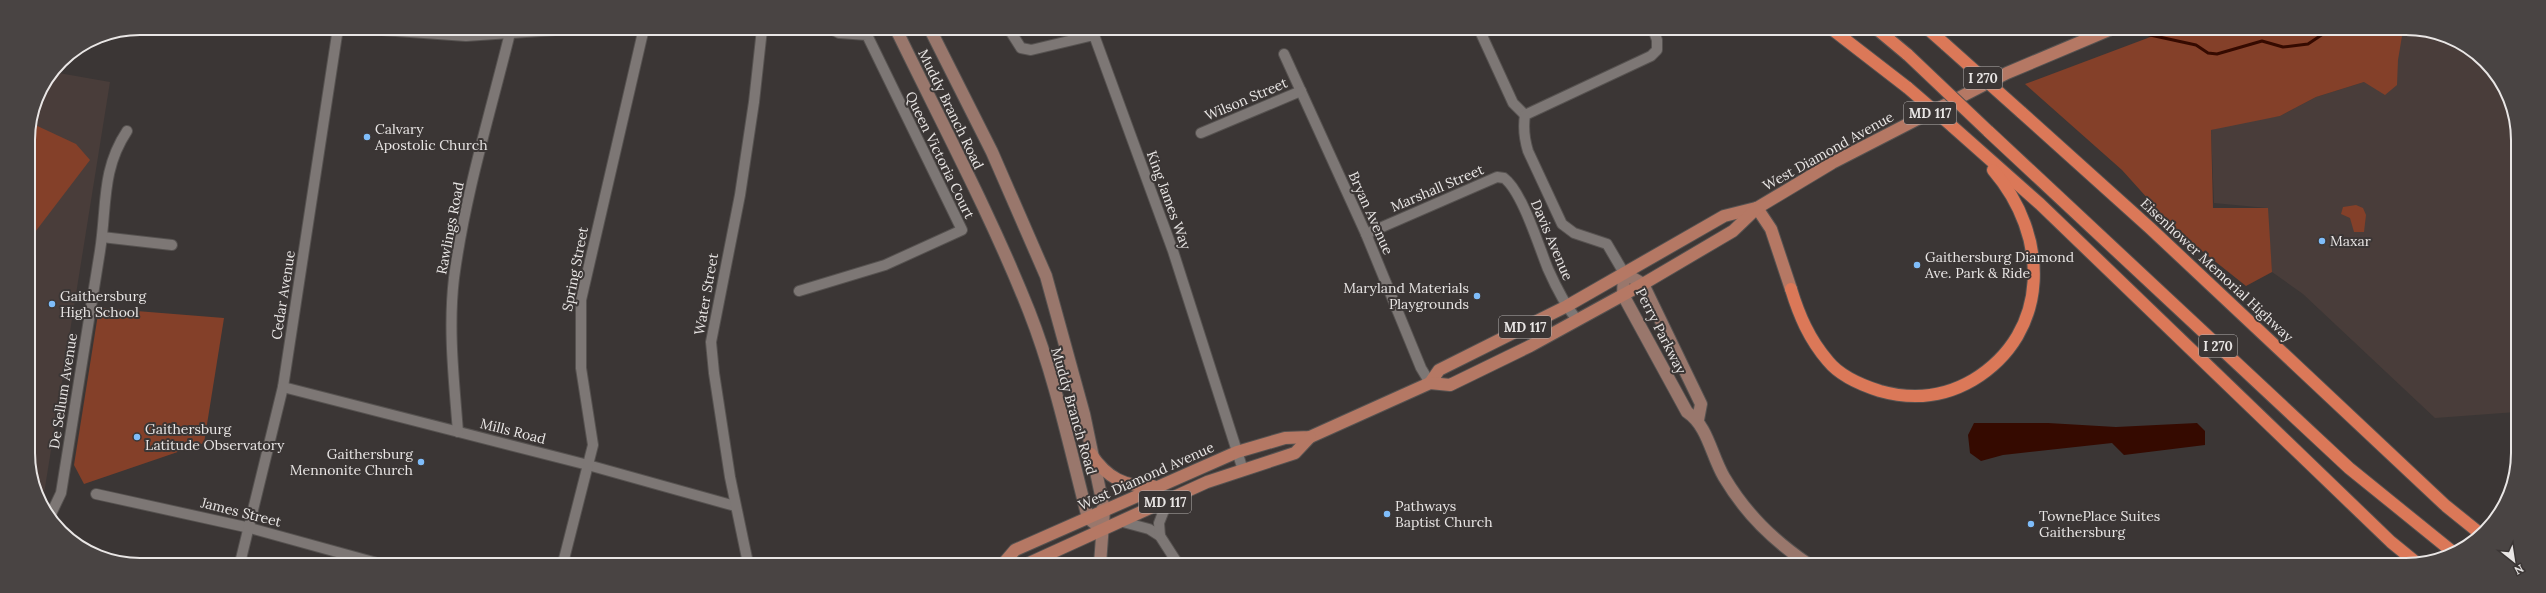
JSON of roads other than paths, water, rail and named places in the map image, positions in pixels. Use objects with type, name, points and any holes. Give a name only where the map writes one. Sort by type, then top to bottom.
[{"type":"highway","name":"I 270","points":[[1839,35],[1908,88],[2040,204],[2391,542],[2411,558]]},
{"type":"highway","name":"I 270","points":[[1884,35],[1908,55],[2349,468],[2449,549]]},
{"type":"highway","name":"Eisenhower Memorial Highway","points":[[1935,35],[2150,228],[2446,506],[2476,531]]},
{"type":"highway","points":[[1791,289],[1802,321],[1814,343],[1829,363],[1865,386],[1905,397],[1920,397],[1960,387],[1989,370],[2012,345],[2029,312],[2034,292],[2034,261],[2029,231],[2020,210],[2004,184],[1962,135]]},
{"type":"main road","name":"Muddy Branch Road","points":[[899,35],[992,229],[1029,312],[1051,378],[1088,518]]},
{"type":"main road","name":"Muddy Branch Road","points":[[933,35],[992,152],[1032,240],[1066,345],[1104,510],[1100,558]]},
{"type":"main road","name":"West Diamond Avenue","points":[[1008,558],[1015,550],[1238,452],[1285,438],[1310,437],[1430,383],[1450,384],[1577,320],[1643,284],[1733,231],[1757,208],[1832,163],[2000,77],[2097,35]]},
{"type":"main road","name":"West Diamond Avenue","points":[[1430,383],[1439,370],[1566,306],[1724,216],[1757,208]]},
{"type":"main road","points":[[1757,208],[1771,229],[1791,289]]},
{"type":"main road","name":"Perry Parkway","points":[[1698,420],[1701,404],[1643,284],[1624,273],[1623,295],[1687,412],[1698,420],[1723,476],[1742,505],[1763,530],[1800,558]]},
{"type":"main road","name":"West Diamond Avenue","points":[[1040,558],[1123,522],[1168,500],[1243,470],[1295,453],[1310,437]]},
{"type":"main road","points":[[1091,454],[1099,465],[1119,482],[1140,487],[1158,486]]},
{"type":"main road","points":[[1088,518],[1102,530]]},
{"type":"street","name":"Cedar Avenue","points":[[241,558],[250,528],[282,387],[337,35]]},
{"type":"street","points":[[452,35],[481,35]]},
{"type":"street","name":"Rawlings Road","points":[[458,432],[451,336],[454,278],[465,215],[510,35]]},
{"type":"street","name":"Spring Street","points":[[564,558],[593,445],[581,368],[581,300],[642,35]]},
{"type":"street","name":"Water Street","points":[[747,558],[735,506],[714,373],[712,342],[740,195],[754,102],[761,35]]},
{"type":"street","name":"Queen Victoria Court","points":[[799,291],[885,265],[962,230],[867,35]]},
{"type":"street","name":"King James Way","points":[[1013,35],[1021,48],[1031,50],[1094,35],[1173,251],[1243,470]]},
{"type":"street","points":[[1482,35],[1513,103],[1525,115],[1524,139],[1558,220],[1570,231],[1607,244],[1624,273]]},
{"type":"street","points":[[1525,115],[1651,56],[1657,50],[1657,40],[1655,35]]},
{"type":"street","name":"Bryan Avenue","points":[[1284,54],[1366,234],[1421,368],[1430,383]]},
{"type":"street","name":"Wilson Street","points":[[1201,133],[1301,91]]},
{"type":"street","name":"De Sellum Avenue","points":[[53,511],[61,493],[102,237],[109,166],[117,147],[127,132]]},
{"type":"street","name":"Marshall Street","points":[[1366,234],[1497,177]]},
{"type":"street","name":"Davis Avenue","points":[[1497,177],[1510,182],[1517,193],[1549,271],[1566,306],[1577,320]]},
{"type":"street","points":[[102,237],[172,245]]},
{"type":"street","name":"Mills Road","points":[[282,387],[588,465],[735,506]]},
{"type":"street","name":"James Street","points":[[96,494],[250,528],[359,558]]},
{"type":"street","points":[[1160,536],[1159,523],[1168,500]]},
{"type":"street","points":[[1123,522],[1149,529],[1160,536],[1174,558]]},
{"type":"waterway","points":[[2150,35],[2196,45],[2208,53],[2217,54],[2262,41],[2283,47],[2308,44],[2322,35]]},
{"type":"place","name":"Calvary Apostolic Church","points":[[367,137]]},
{"type":"place","name":"Maxar","points":[[2322,241]]},
{"type":"place","name":"Gaithersburg Diamond Ave. Park & Ride","points":[[1917,265]]},
{"type":"place","name":"Maryland Materials Playgrounds","points":[[1477,296]]},
{"type":"place","name":"Gaithersburg High School","points":[[52,304]]},
{"type":"place","name":"Gaithersburg Latitude Observatory","points":[[137,437]]},
{"type":"place","name":"Gaithersburg Mennonite Church","points":[[421,462]]},
{"type":"place","name":"Pathways Baptist Church","points":[[1387,514]]},
{"type":"place","name":"TownePlace Suites Gaithersburg","points":[[2031,524]]}]
